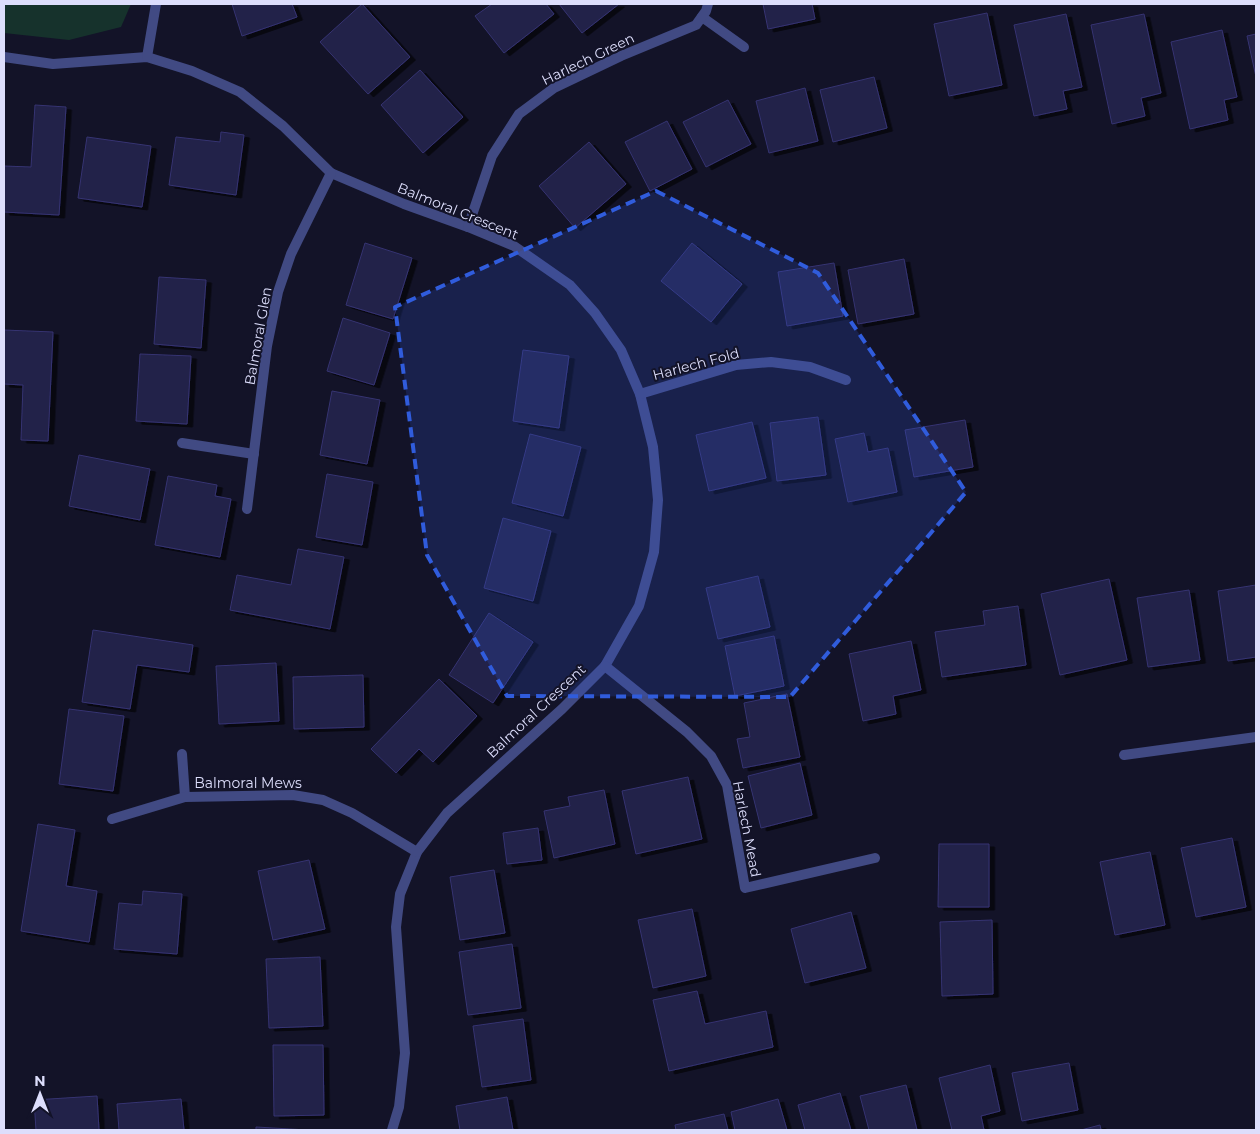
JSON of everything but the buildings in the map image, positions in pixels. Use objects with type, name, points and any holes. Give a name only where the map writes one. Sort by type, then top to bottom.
[{"type":"street","points":[[147,56],[156,4]]},
{"type":"street","points":[[708,4],[702,17],[744,47]]},
{"type":"street","name":"Harlech Green","points":[[468,227],[492,156],[519,114],[554,88],[621,56],[696,25],[702,17]]},
{"type":"street","name":"Balmoral Crescent","points":[[4,57],[54,64],[147,56],[192,71],[240,92],[282,126],[331,173],[404,204],[514,246],[570,285],[595,312],[621,350],[640,394],[653,447],[658,500],[654,552],[639,606],[605,666],[562,709],[446,813],[417,852],[400,894],[396,927],[405,1053],[399,1107],[392,1130]]},
{"type":"street","name":"Balmoral Glen","points":[[248,509],[267,346],[278,292],[292,254],[331,173]]},
{"type":"street","name":"Harlech Fold","points":[[640,394],[736,365],[771,362],[810,367],[846,380]]},
{"type":"street","points":[[182,443],[254,454]]},
{"type":"street","name":"Harlech Mead","points":[[605,666],[686,732],[712,756],[727,785],[745,888],[875,858]]},
{"type":"street","points":[[1124,755],[1256,737]]},
{"type":"street","name":"Balmoral Mews","points":[[182,754],[185,797]]},
{"type":"street","name":"Balmoral Mews","points":[[112,819],[185,797],[293,794],[323,800],[352,813],[417,852]]},
{"type":"highlighted area","points":[[656,191],[818,273],[966,492],[790,697],[507,696],[427,555],[395,307]]},
{"type":"green space","points":[[4,4],[131,4],[121,27],[69,40],[4,33]]}]
